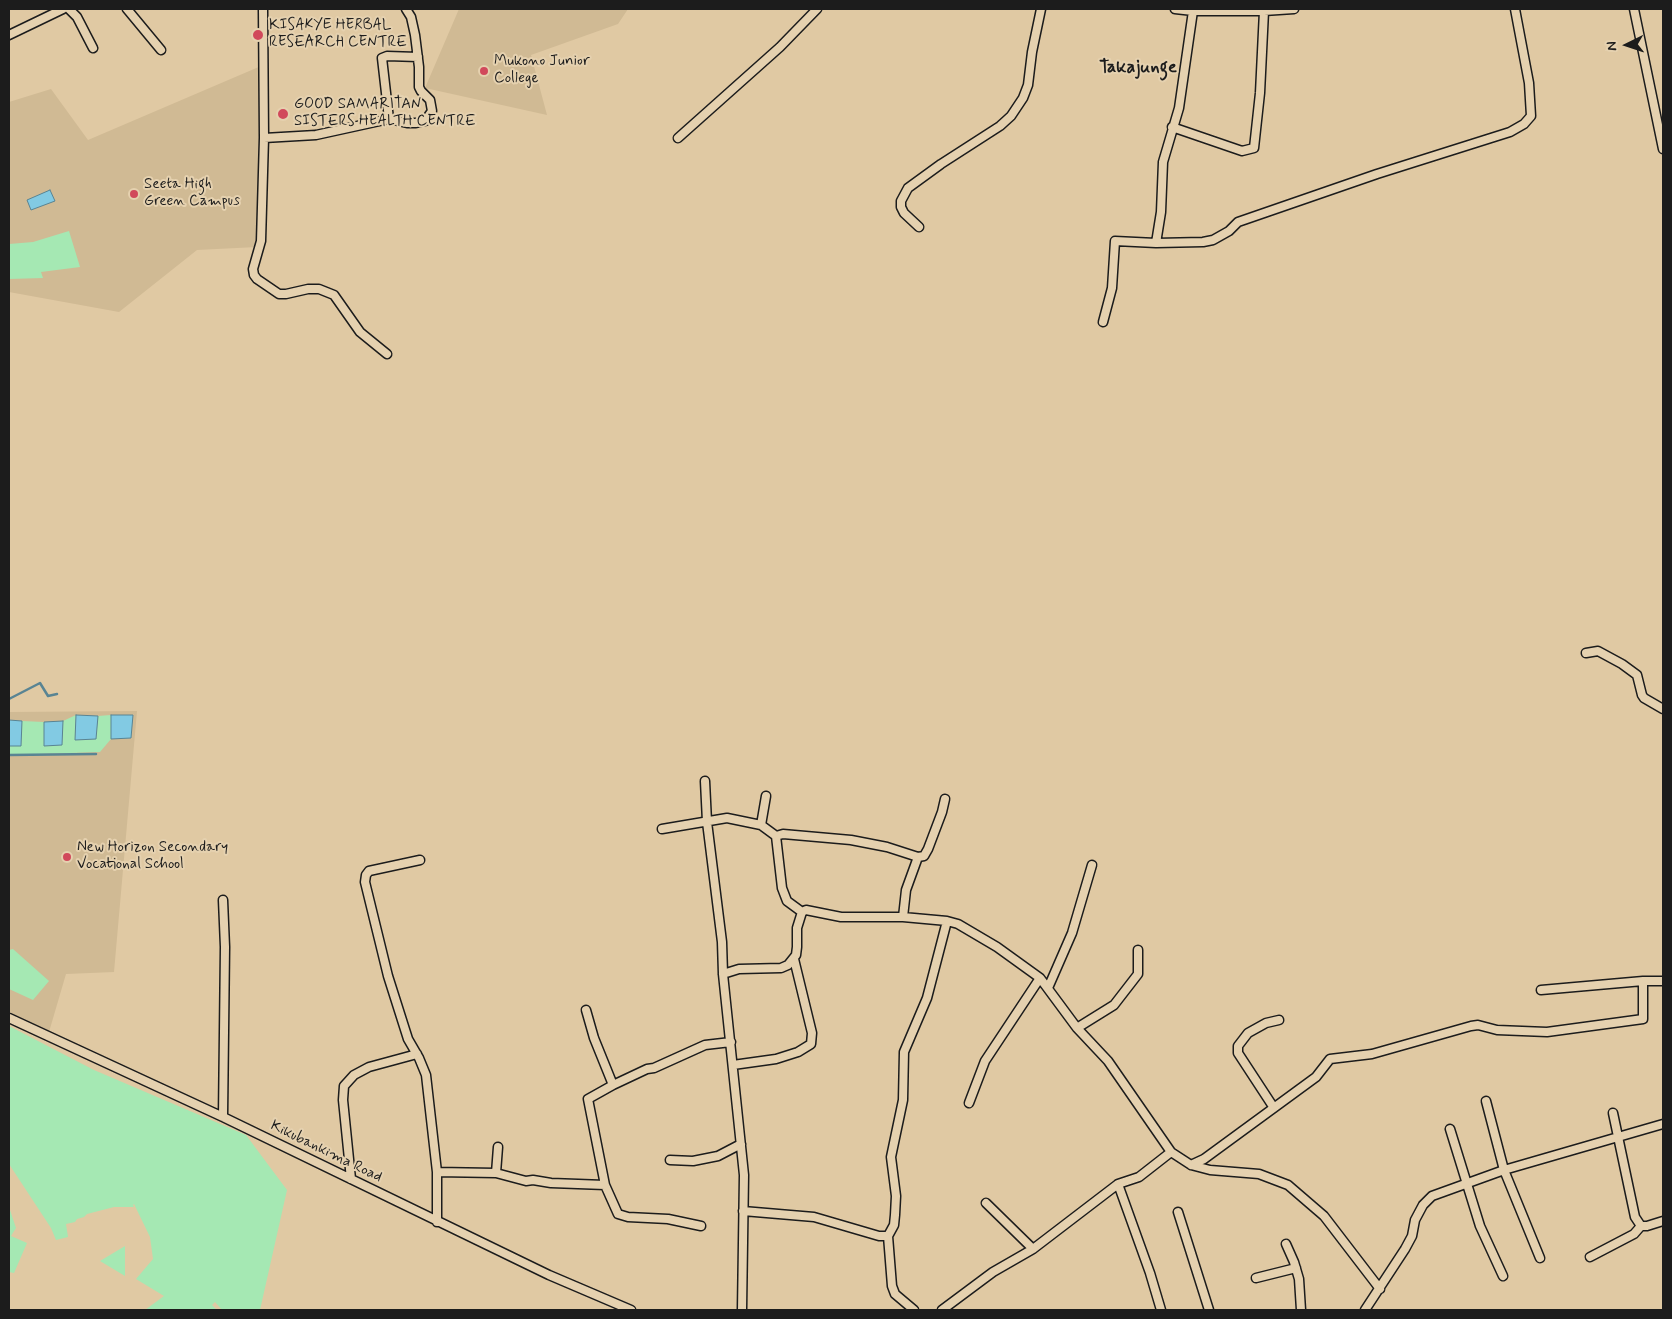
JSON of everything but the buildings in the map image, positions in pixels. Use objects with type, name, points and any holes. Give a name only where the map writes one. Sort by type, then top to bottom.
[{"type":"street","points":[[9,35],[63,9]]},
{"type":"street","points":[[69,9],[77,17],[93,48]]},
{"type":"street","points":[[127,9],[161,50]]},
{"type":"street","points":[[263,9],[264,138],[261,241],[253,269],[254,274],[257,279],[280,294],[319,289],[334,295],[360,332],[387,354]]},
{"type":"street","points":[[264,138],[316,135],[390,119],[407,123],[425,120],[432,111],[430,100],[419,87],[415,35],[406,9]]},
{"type":"street","points":[[678,138],[780,47],[817,9]]},
{"type":"street","points":[[919,227],[904,213],[901,207],[901,200],[908,188],[1012,116],[1023,98],[1028,85],[1032,52],[1041,9]]},
{"type":"street","points":[[1176,9],[1264,12],[1294,9]]},
{"type":"street","points":[[1103,322],[1112,288],[1115,242],[1156,243],[1213,240],[1229,231],[1238,222],[1377,174],[1510,132],[1524,124],[1531,116],[1529,83],[1515,9]]},
{"type":"street","points":[[1634,9],[1663,149]]},
{"type":"street","points":[[1156,243],[1161,212],[1163,162],[1180,97],[1193,11]]},
{"type":"street","points":[[1172,127],[1242,151],[1254,148],[1260,93],[1264,12]]},
{"type":"street","points":[[390,119],[382,58],[387,56],[418,56]]},
{"type":"street","points":[[1586,653],[1598,651],[1622,664],[1637,676],[1642,696],[1663,709]]},
{"type":"street","points":[[705,780],[707,822],[722,942],[723,974],[744,1175],[742,1310]]},
{"type":"street","points":[[760,825],[766,796]]},
{"type":"street","points":[[776,836],[783,834],[851,840],[887,847],[918,857],[924,856],[942,812],[945,799]]},
{"type":"street","points":[[662,829],[727,818],[760,825],[776,836],[782,888],[787,900],[802,912]]},
{"type":"street","points":[[903,917],[906,890],[918,857]]},
{"type":"street","points":[[420,860],[369,871],[365,882],[388,976],[408,1039],[426,1075],[437,1172],[437,1222]]},
{"type":"street","points":[[1048,988],[1072,933],[1092,865]]},
{"type":"street","points":[[223,900],[225,947],[223,1117]]},
{"type":"street","points":[[802,912],[806,910],[841,917],[903,917],[947,921],[971,930],[998,947],[1040,978],[1077,1028],[1108,1061],[1171,1152],[1192,1165],[1210,1170],[1259,1174],[1288,1185],[1324,1216],[1380,1289]]},
{"type":"street","points":[[723,974],[739,969],[781,968],[788,965],[794,959],[798,947],[797,928],[802,912]]},
{"type":"street","points":[[914,1310],[894,1294],[892,1286],[888,1236],[894,1225],[896,1196],[891,1157],[903,1100],[904,1052],[927,998],[947,921]]},
{"type":"street","points":[[1077,1028],[1114,1005],[1138,974],[1138,950]]},
{"type":"street","points":[[733,1065],[776,1059],[798,1052],[811,1044],[812,1033],[794,959]]},
{"type":"street","points":[[969,1103],[985,1061],[1040,978]]},
{"type":"street","points":[[1541,990],[1663,980]]},
{"type":"street","points":[[1192,1165],[1204,1159],[1316,1077],[1330,1060],[1372,1054],[1478,1025],[1496,1030],[1547,1032],[1642,1019],[1643,981]]},
{"type":"street","points":[[586,1010],[594,1038],[613,1085]]},
{"type":"street","name":"Kikubankima Road","points":[[9,1018],[223,1117],[437,1222],[550,1275],[631,1310]]},
{"type":"street","points":[[1274,1108],[1238,1053],[1238,1046],[1248,1033],[1266,1023],[1279,1020]]},
{"type":"street","points":[[701,1226],[668,1219],[628,1217],[618,1214],[605,1185],[588,1099],[613,1085],[705,1045],[730,1042]]},
{"type":"street","points":[[351,1179],[343,1100],[344,1086],[354,1075],[369,1067],[417,1054]]},
{"type":"street","points":[[1486,1101],[1504,1170],[1540,1258]]},
{"type":"street","points":[[1613,1112],[1635,1217],[1641,1226]]},
{"type":"street","points":[[1365,1310],[1412,1236],[1415,1220],[1423,1205],[1432,1196],[1504,1170],[1663,1124]]},
{"type":"street","points":[[1450,1129],[1480,1226],[1503,1276]]},
{"type":"street","points":[[670,1160],[693,1161],[718,1156],[741,1144]]},
{"type":"street","points":[[496,1173],[498,1147]]},
{"type":"street","points":[[942,1310],[993,1272],[1033,1249],[1118,1184],[1139,1177],[1171,1152]]},
{"type":"street","points":[[437,1172],[496,1173],[526,1181],[605,1185]]},
{"type":"street","points":[[1118,1184],[1148,1264],[1161,1310]]},
{"type":"street","points":[[986,1202],[1033,1249]]},
{"type":"street","points":[[743,1211],[814,1217],[879,1236],[888,1236]]},
{"type":"street","points":[[1178,1212],[1209,1310]]},
{"type":"street","points":[[1590,1257],[1634,1234],[1641,1226],[1663,1221]]},
{"type":"street","points":[[1286,1244],[1299,1279],[1301,1310]]},
{"type":"street","points":[[1256,1278],[1296,1268]]},
{"type":"shaded area","name":"Mukono Junior College","points":[[459,9],[628,9],[618,24],[531,55],[547,115],[425,88]]},
{"type":"shaded area","name":"Seeta High Green Campus","points":[[261,66],[257,247],[197,250],[119,312],[9,292],[9,102],[51,89],[88,140]]},
{"type":"shaded area","name":"New Horizon Secondary Vocational School","points":[[137,711],[114,972],[66,974],[49,1032],[9,1012],[9,712]]},
{"type":"green space","points":[[69,231],[80,267],[41,272],[43,278],[9,279],[9,244],[33,242]]},
{"type":"green space","points":[[76,715],[75,740],[96,739],[98,716],[111,715],[111,739],[100,752],[9,755],[9,746],[21,746],[22,721],[44,722],[44,746],[62,744],[63,721]]},
{"type":"green space","points":[[13,949],[49,981],[33,1000],[9,989],[9,950]]},
{"type":"green space","points":[[9,1026],[94,1070],[246,1135],[287,1190],[260,1310],[222,1310],[215,1302],[212,1305],[217,1310],[145,1310],[164,1296],[136,1279],[153,1259],[150,1237],[134,1204],[134,1207],[114,1207],[87,1214],[75,1222],[66,1224],[68,1237],[56,1240],[51,1228],[9,1164]]},
{"type":"green space","points":[[9,1207],[16,1228],[11,1236],[27,1243],[14,1273],[9,1272]]},
{"type":"green space","points":[[125,1246],[125,1276],[100,1261]]},
{"type":"water","points":[[50,190],[55,201],[31,210],[27,200]]},
{"type":"water","points":[[76,715],[98,716],[96,739],[75,740]]},
{"type":"water","points":[[111,715],[133,715],[131,738],[111,739]]},
{"type":"water","points":[[9,720],[22,721],[21,746],[9,746]]},
{"type":"water","points":[[63,721],[62,745],[44,746],[44,722]]},
{"type":"waterway","points":[[9,699],[40,683],[48,696],[57,694]]},
{"type":"waterway","points":[[9,755],[96,754]]},
{"type":"place","name":"KISAKYE HERBAL RESEARCH CENTRE","points":[[258,35]]},
{"type":"place","name":"Mukono Junior College","points":[[484,71]]},
{"type":"place","name":"GOOD SAMARITAN SISTERS HEALTH CENTRE","points":[[283,114]]},
{"type":"place","name":"Seeta High Green Campus","points":[[134,194]]},
{"type":"place","name":"New Horizon Secondary Vocational School","points":[[67,857]]},
{"type":"district","name":"Takajunge","points":[[1138,68]]}]
